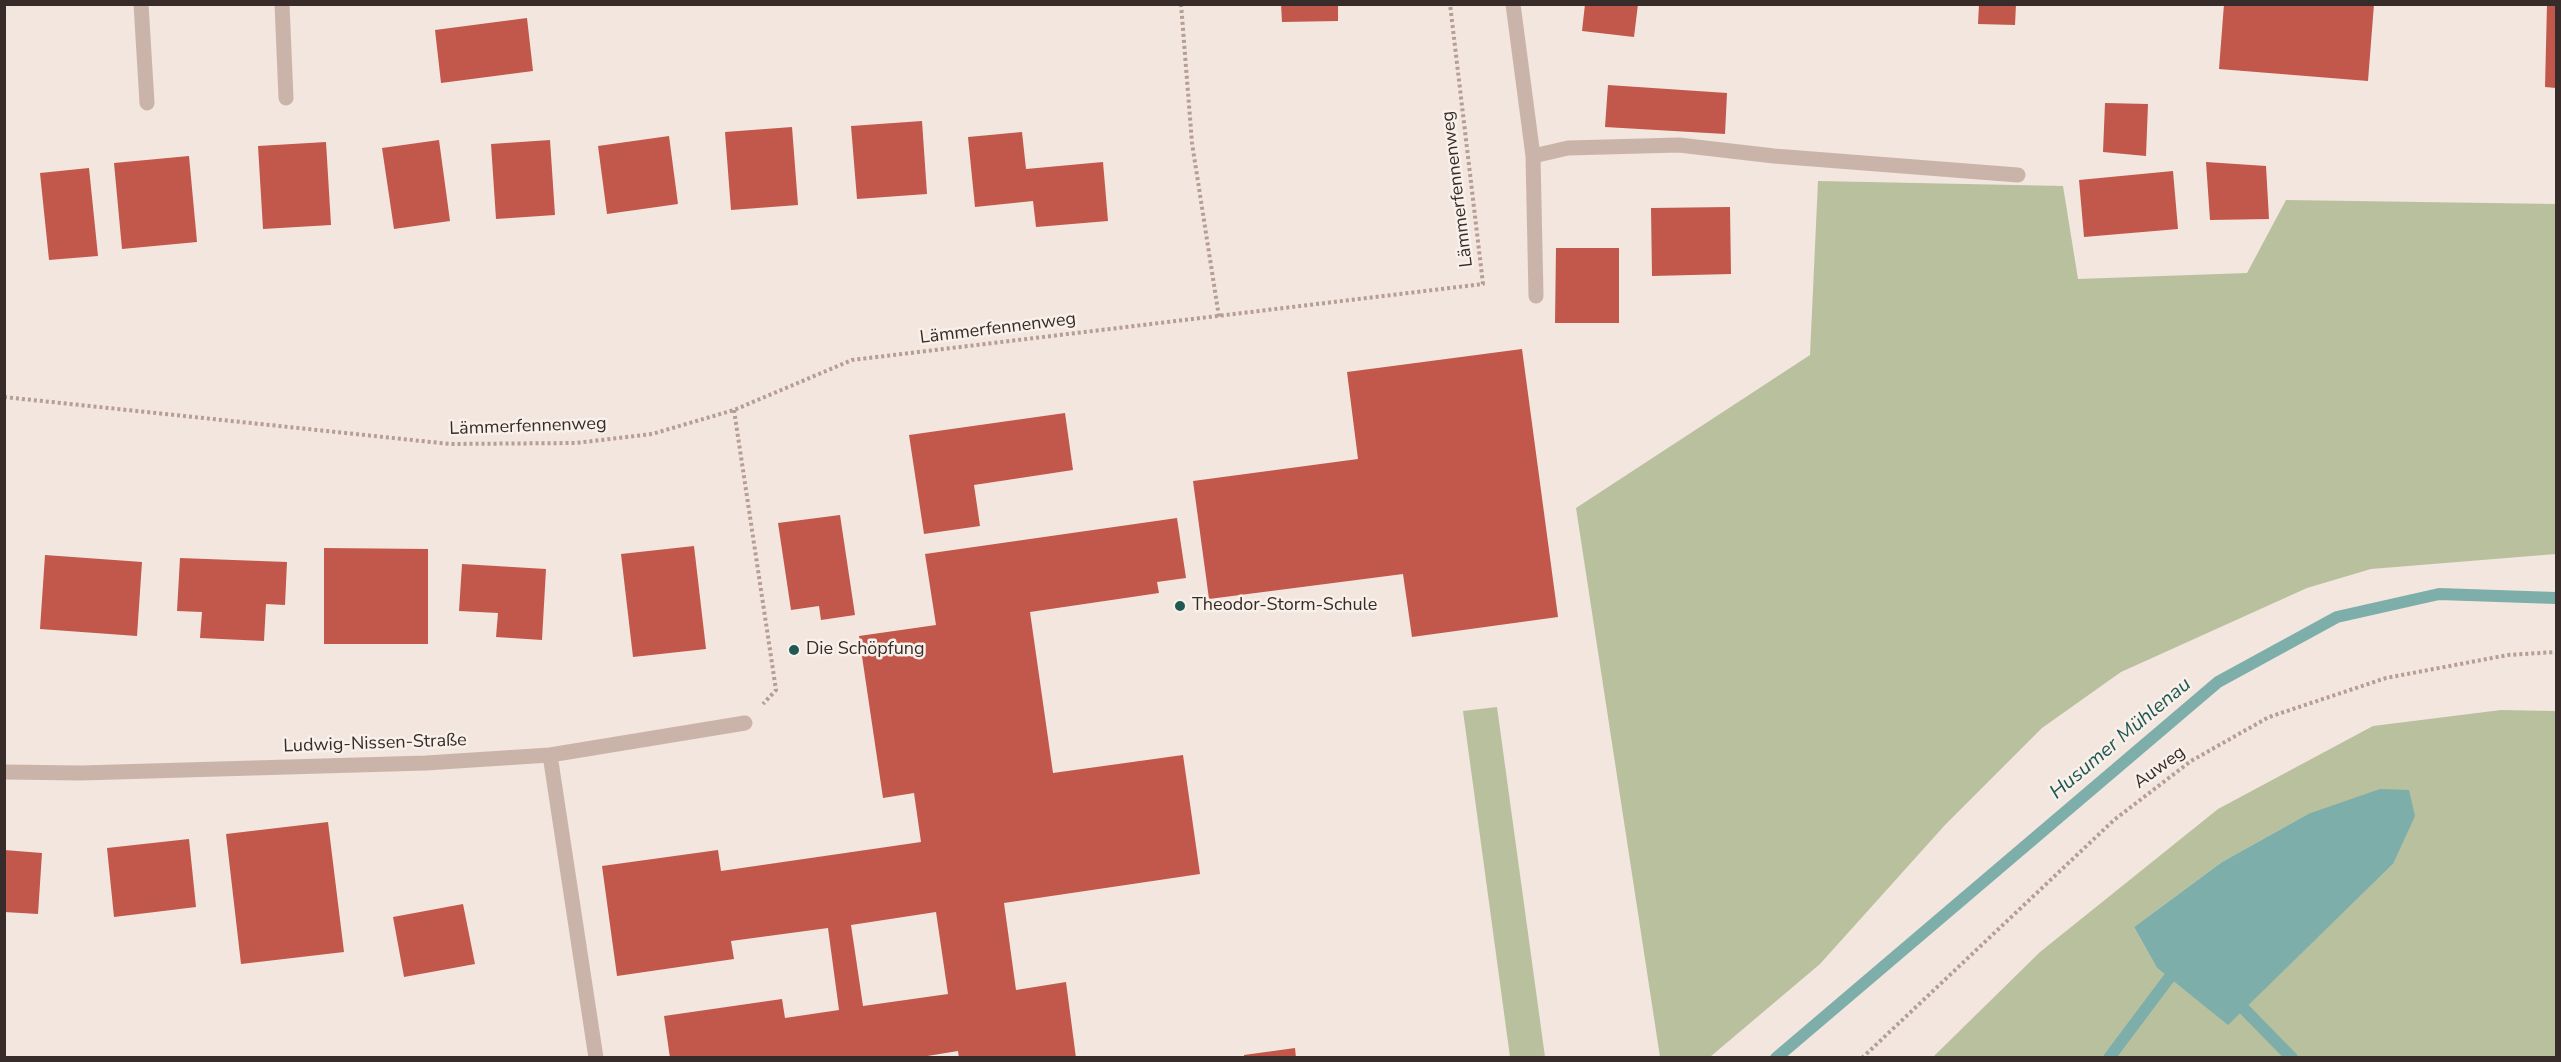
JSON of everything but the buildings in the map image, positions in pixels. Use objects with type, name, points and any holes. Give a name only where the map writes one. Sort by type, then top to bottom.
[{"type":"street","points":[[141,4],[147,103]]},
{"type":"street","points":[[282,4],[286,98]]},
{"type":"street","points":[[1513,4],[1533,156],[1536,296]]},
{"type":"street","points":[[1533,156],[1568,148],[1679,145],[1774,156],[2018,174]]},
{"type":"street","name":"Ludwig-Nissen-Straße","points":[[4,772],[81,773],[426,763],[550,755],[744,723]]},
{"type":"street","points":[[550,755],[596,1058]]},
{"type":"path","points":[[1181,4],[1192,143],[1219,317]]},
{"type":"path","name":"Lämmerfennenweg","points":[[4,398],[450,444],[576,443],[642,435],[734,410],[852,360],[1483,284],[1450,4]]},
{"type":"path","points":[[734,410],[776,690],[744,723]]},
{"type":"path","name":"Auweg","points":[[1862,1058],[2114,820],[2190,761],[2269,717],[2386,678],[2508,655],[2556,652]]},
{"type":"green space","points":[[1818,181],[2063,186],[2078,279],[2247,273],[2286,200],[2556,204],[2556,554],[2371,569],[2307,588],[2121,672],[2042,728],[1945,825],[1820,964],[1710,1057],[1660,1057],[1576,508],[1810,355]]},
{"type":"green space","points":[[1497,707],[1545,1057],[1510,1057],[1463,711]]},
{"type":"green space","points":[[2501,710],[2556,711],[2556,1057],[1932,1058],[2040,952],[2218,809],[2373,726]],"holes":[[[2308,814],[2393,864],[2228,1024],[2157,968],[2134,927],[2222,862]]]},
{"type":"water","points":[[2380,789],[2409,790],[2415,816],[2393,864],[2228,1025],[2157,968],[2134,927],[2222,862],[2308,814]]},
{"type":"waterway","name":"Husumer Mühlenau","points":[[1776,1058],[2218,682],[2337,617],[2439,594],[2556,598]]},
{"type":"waterway","points":[[2109,1058],[2169,978]]},
{"type":"waterway","points":[[2244,1009],[2292,1058]]},
{"type":"place","name":"Theodor-Storm-Schule","points":[[1180,606]]},
{"type":"place","name":"Die Schöpfung","points":[[794,650]]}]
